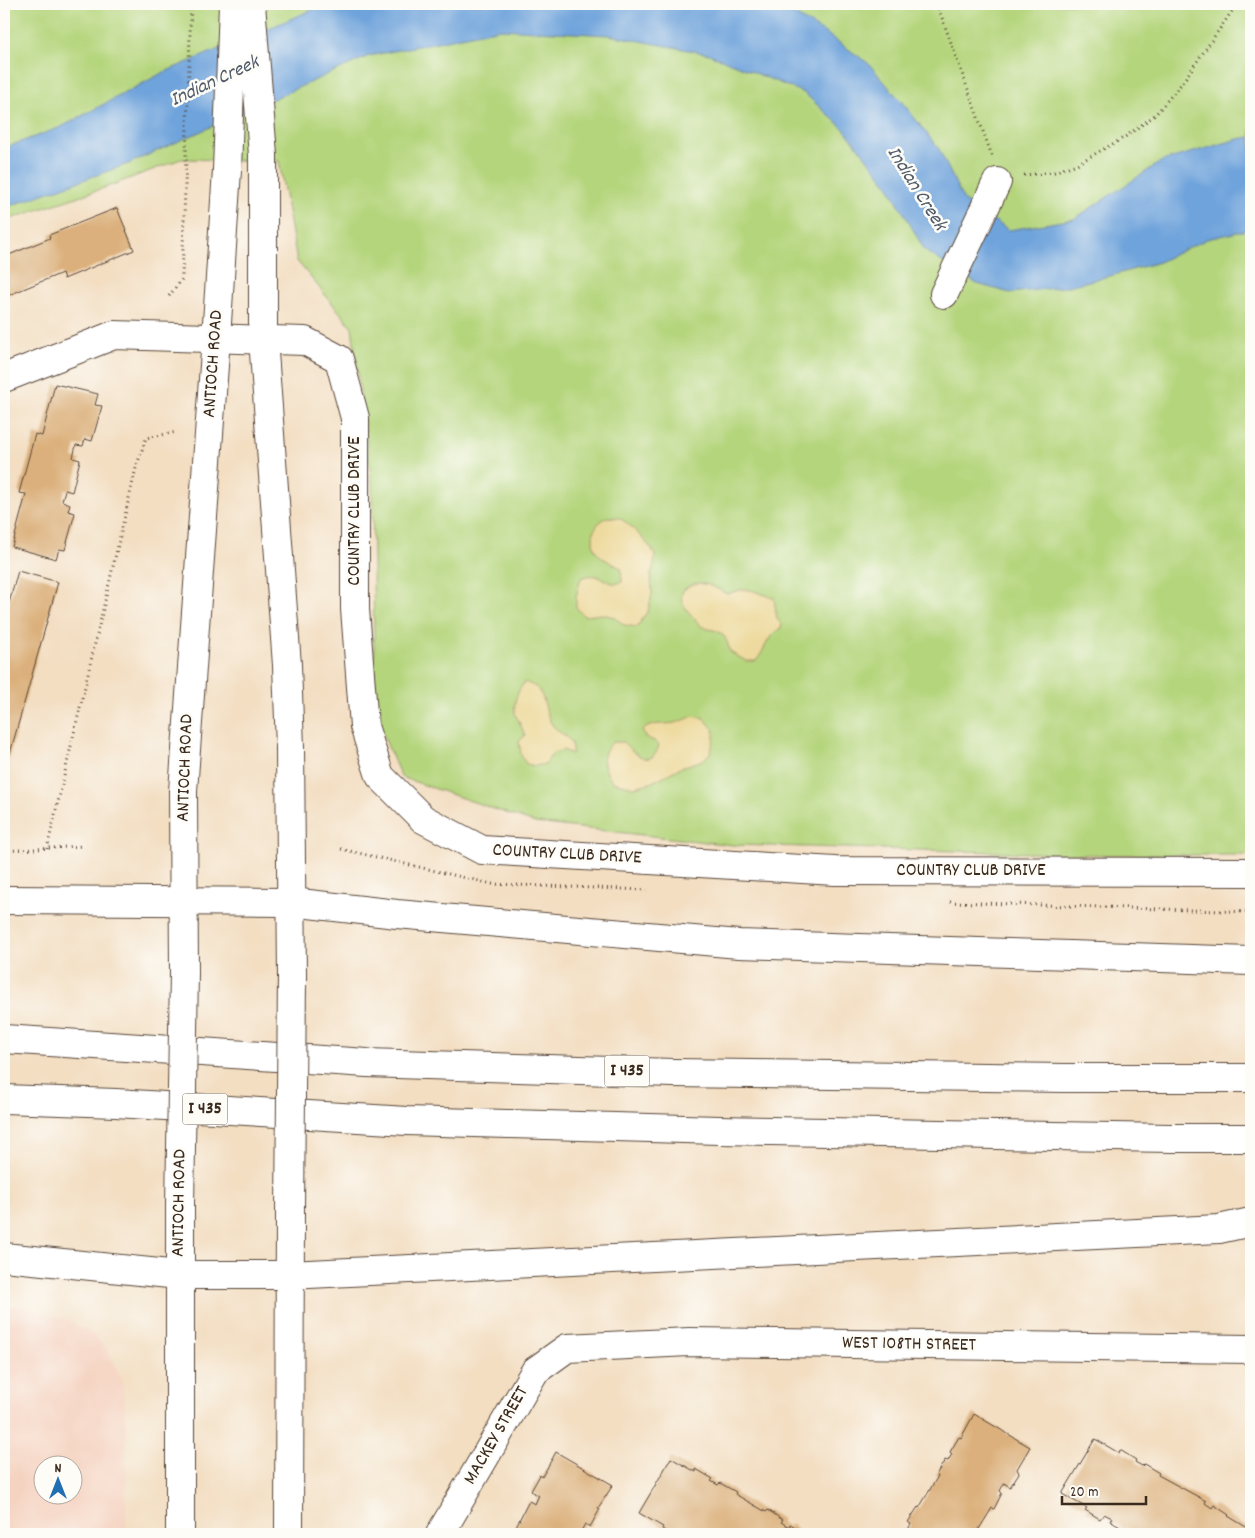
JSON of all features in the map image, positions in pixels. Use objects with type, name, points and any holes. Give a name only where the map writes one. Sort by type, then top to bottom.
[{"type":"main road","name":"ANTIOCH ROAD","points":[[180,1534],[179,1275],[184,973],[183,791],[216,338],[233,4]]},
{"type":"main road","points":[[251,4],[263,155],[263,339],[287,665],[290,748],[292,977],[289,1534]]},
{"type":"main road","points":[[944,294],[1003,173]]},
{"type":"main road","name":"COUNTRY CLUB DRIVE","points":[[4,378],[114,335],[305,341],[339,359],[355,418],[355,609],[364,726],[380,776],[423,819],[482,850],[836,870],[1251,872]]},
{"type":"main road","points":[[4,900],[291,902],[397,914],[739,944],[1251,961]]},
{"type":"main road","name":"I 435","points":[[4,1039],[368,1063],[673,1073],[1065,1078],[1251,1078]]},
{"type":"main road","name":"I 435","points":[[4,1099],[126,1103],[407,1121],[719,1130],[1251,1138]]},
{"type":"main road","points":[[4,1257],[179,1275],[289,1275],[547,1264],[1219,1229],[1251,1222]]},
{"type":"main road","name":"WEST 108TH STREET","points":[[567,1348],[689,1342],[1251,1349]]},
{"type":"main road","name":"MACKEY STREET","points":[[440,1534],[535,1371],[567,1348]]},
{"type":"path","points":[[170,296],[182,279],[192,4]]},
{"type":"path","points":[[937,4],[1003,173],[1054,172],[1076,164],[1125,137],[1155,115],[1182,83],[1237,4]]},
{"type":"path","points":[[47,849],[136,468],[146,438],[177,432]]},
{"type":"path","points":[[4,851],[82,846]]},
{"type":"shaded area","points":[[4,1305],[20,1307],[67,1320],[91,1333],[108,1350],[123,1384],[126,1433],[126,1534],[4,1534]]},
{"type":"green space","points":[[4,4],[1251,4],[1251,855],[1109,855],[733,845],[535,823],[401,777],[375,716],[372,485],[352,327],[297,261],[279,161],[181,159],[107,187],[4,221]]},
{"type":"sand","points":[[607,517],[620,518],[633,528],[652,549],[655,556],[651,574],[652,594],[648,611],[637,627],[624,625],[614,617],[603,614],[584,616],[576,607],[576,597],[581,578],[594,576],[611,583],[622,582],[621,568],[606,560],[595,550],[593,535],[595,528]]},
{"type":"sand","points":[[698,583],[710,585],[727,594],[740,590],[751,590],[774,598],[777,619],[782,625],[770,638],[756,661],[746,661],[730,652],[721,634],[701,626],[686,608],[681,598],[682,593],[685,589]]},
{"type":"sand","points":[[525,682],[540,691],[551,723],[567,737],[571,743],[572,754],[563,750],[553,753],[545,764],[536,766],[526,764],[521,755],[519,741],[525,736],[515,713],[517,696]]},
{"type":"sand","points":[[693,716],[704,718],[714,730],[714,739],[710,753],[703,760],[682,767],[650,783],[634,787],[613,782],[605,767],[604,757],[608,747],[613,742],[623,742],[637,755],[642,757],[652,757],[659,745],[645,737],[642,731],[645,728],[653,725],[676,723]]},
{"type":"water","name":"Indian Creek","points":[[326,4],[771,4],[782,7],[827,34],[868,63],[939,149],[964,201],[1009,230],[1074,219],[1162,161],[1251,137],[1251,229],[1207,239],[1159,262],[1110,276],[1064,287],[1010,293],[977,284],[925,251],[888,185],[844,129],[804,93],[709,54],[609,35],[500,29],[369,56],[128,164],[4,208],[4,148],[61,127],[162,73]]},
{"type":"building","points":[[117,208],[134,250],[64,279],[62,273],[4,297],[4,257],[50,238],[49,235]]},
{"type":"building","points":[[55,384],[98,394],[95,405],[102,406],[92,441],[85,439],[83,446],[76,445],[73,458],[80,460],[72,492],[65,490],[62,501],[70,504],[68,511],[75,513],[65,550],[59,549],[56,559],[12,547],[26,494],[19,493],[35,434],[42,436]]},
{"type":"building","points":[[18,571],[58,582],[4,775],[4,621]]},
{"type":"building","points":[[974,1414],[1030,1447],[1017,1469],[1019,1473],[1010,1487],[1004,1483],[1000,1491],[1002,1493],[994,1509],[992,1508],[976,1534],[902,1534],[904,1530],[907,1532],[911,1524],[908,1522],[919,1508],[945,1460],[948,1461],[952,1454],[950,1452],[959,1437],[961,1438]]},
{"type":"building","points":[[1095,1439],[1119,1453],[1120,1450],[1142,1466],[1144,1464],[1159,1473],[1158,1475],[1206,1501],[1205,1503],[1212,1508],[1214,1505],[1251,1530],[1249,1534],[1137,1534],[1126,1528],[1125,1530],[1110,1521],[1112,1518],[1104,1514],[1100,1519],[1085,1510],[1087,1508],[1062,1494]]},
{"type":"building","points":[[556,1452],[613,1485],[598,1508],[600,1509],[590,1527],[585,1524],[581,1531],[587,1534],[512,1534],[529,1501],[535,1504],[539,1496],[531,1491],[540,1475],[542,1477]]},
{"type":"building","points":[[671,1458],[696,1472],[696,1469],[713,1479],[711,1481],[718,1485],[720,1483],[736,1492],[735,1494],[766,1512],[768,1510],[783,1520],[781,1522],[789,1527],[790,1524],[807,1534],[670,1534],[662,1529],[663,1527],[639,1513]]}]
